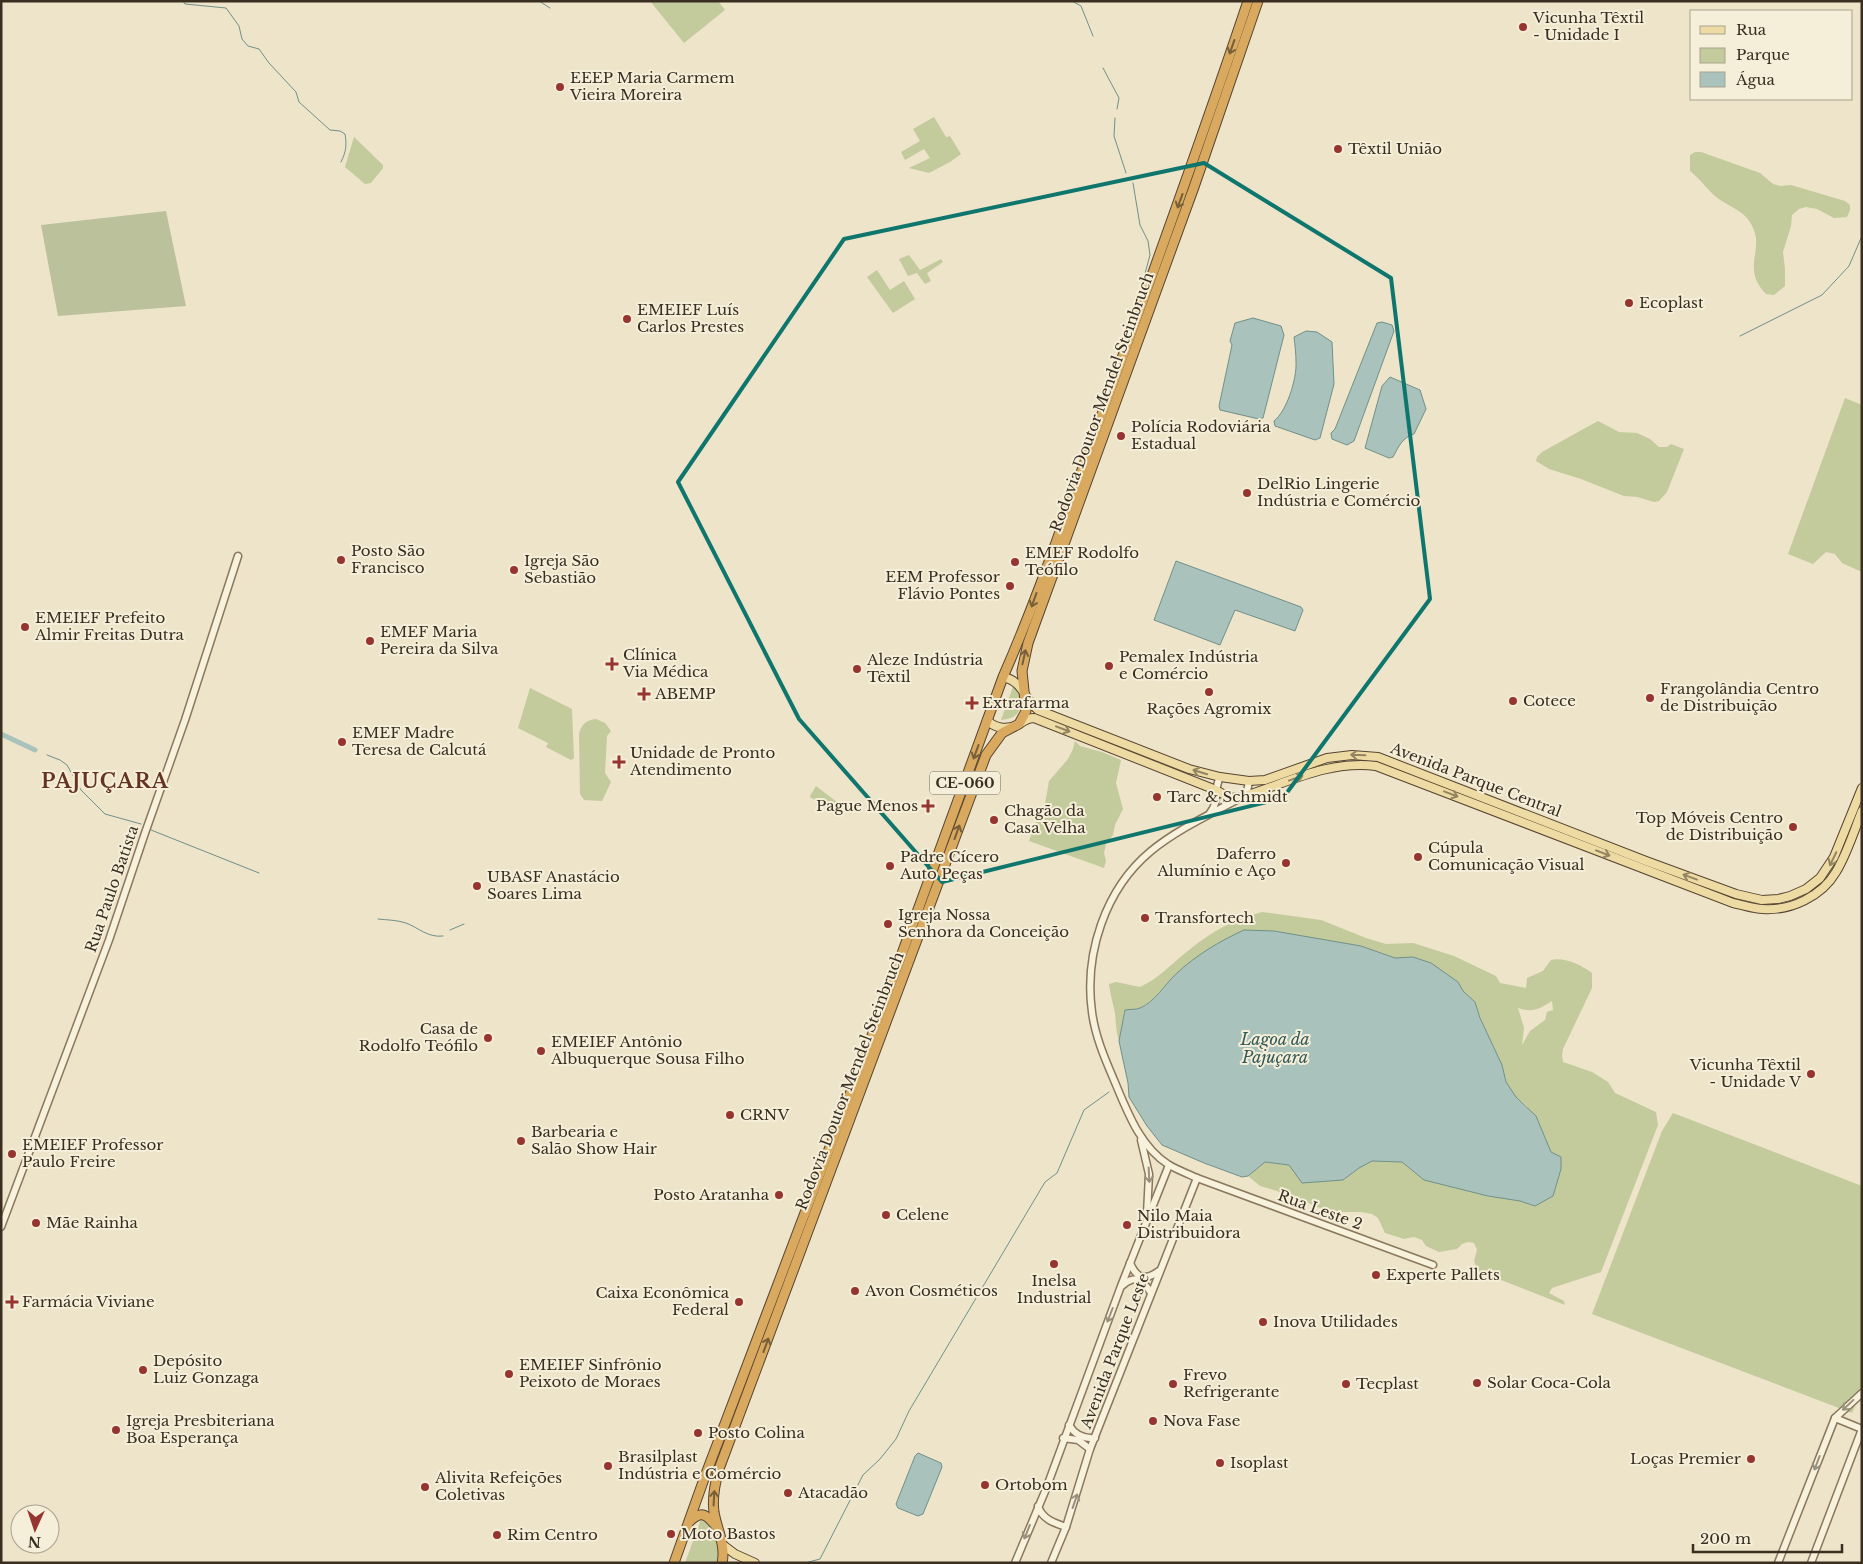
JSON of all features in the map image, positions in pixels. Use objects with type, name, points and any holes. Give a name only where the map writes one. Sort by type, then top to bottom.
[{"type":"highway","name":"Rodovia Doutor Mendel Steinbruch","points":[[674,1563],[704,1478],[866,1052],[1003,677],[1076,487],[1182,194],[1248,1]]},
{"type":"highway","name":"Rodovia Doutor Mendel Steinbruch","points":[[722,1563],[723,1545],[717,1528],[713,1501],[719,1469],[986,755],[992,744],[1002,733],[1019,724],[1026,711],[1022,671],[1028,643],[1191,196],[1258,1]]},
{"type":"highway","points":[[690,1521],[697,1515],[704,1515],[717,1528]]},
{"type":"main road","name":"Avenida Parque Central","points":[[1003,677],[1016,681],[1032,705],[1038,710],[1189,769],[1220,777],[1249,781],[1265,780],[1327,758],[1352,755],[1378,757],[1646,861],[1736,894],[1762,900],[1790,896],[1806,889],[1820,878],[1834,857],[1862,788]]},
{"type":"main road","points":[[988,720],[992,725],[1002,728],[1019,724],[1027,718],[1034,718],[1216,790],[1230,798],[1242,797]]},
{"type":"main road","name":"Avenida Parque Central","points":[[1242,797],[1322,769],[1342,765],[1376,766],[1733,902],[1764,910],[1777,909],[1798,903],[1817,893],[1829,882],[1840,866],[1862,811]]},
{"type":"main road","points":[[723,1545],[735,1554],[755,1563]]},
{"type":"street","name":"Rua Paulo Batista","points":[[1,1227],[109,940],[185,720],[238,556]]},
{"type":"street","points":[[1208,816],[1215,806],[1216,790],[1220,777]]},
{"type":"street","points":[[1147,1220],[1149,1174],[1146,1154],[1108,1064],[1094,1023],[1090,988],[1095,947],[1103,918],[1110,904],[1138,863],[1170,837],[1242,797],[1247,792],[1249,781]]},
{"type":"street","points":[[1138,1132],[1149,1146],[1169,1165],[1197,1178]]},
{"type":"street","name":"Avenida Parque Leste","points":[[1015,1563],[1046,1489],[1063,1438],[1169,1165]]},
{"type":"street","name":"Avenida Parque Leste","points":[[1051,1563],[1066,1526],[1090,1450],[1197,1178]]},
{"type":"street","name":"Rua Leste 2","points":[[1197,1178],[1434,1265]]},
{"type":"street","points":[[1130,1263],[1135,1273],[1142,1277],[1151,1276],[1159,1271]]},
{"type":"street","points":[[1121,1286],[1130,1280],[1139,1280],[1146,1285],[1151,1293]]},
{"type":"street","points":[[1778,1563],[1835,1418],[1862,1393]]},
{"type":"street","points":[[1810,1563],[1862,1429],[1835,1418]]},
{"type":"street","points":[[1069,1425],[1075,1433],[1095,1438]]},
{"type":"street","points":[[1063,1438],[1078,1440],[1090,1450]]},
{"type":"street","points":[[1038,1506],[1039,1510],[1048,1519],[1066,1526]]},
{"type":"highlighted area","points":[[1204,163],[1391,278],[1430,599],[1283,798],[942,882],[799,719],[678,482],[844,239]]},
{"type":"green space","points":[[650,1],[718,1],[725,10],[684,43]]},
{"type":"green space","points":[[934,117],[946,137],[950,136],[961,154],[929,173],[909,168],[930,158],[924,149],[905,160],[901,152],[920,141],[913,129]]},
{"type":"green space","points":[[354,137],[383,165],[383,168],[371,183],[365,184],[345,167]]},
{"type":"green space","points":[[1695,152],[1701,152],[1760,173],[1773,184],[1780,186],[1791,185],[1845,201],[1850,205],[1850,210],[1847,217],[1834,218],[1817,209],[1806,207],[1799,209],[1792,215],[1791,226],[1783,252],[1785,286],[1774,295],[1766,294],[1755,276],[1756,236],[1750,222],[1736,209],[1715,196],[1690,171],[1690,155]]},
{"type":"green space","points":[[166,211],[186,306],[58,316],[41,225]]},
{"type":"green space","points":[[909,255],[920,270],[941,259],[943,262],[927,273],[931,281],[925,284],[917,273],[908,276],[899,259]]},
{"type":"green space","points":[[877,270],[890,290],[904,281],[915,299],[893,313],[867,277]]},
{"type":"green space","points":[[1845,398],[1862,405],[1862,572],[1842,563],[1835,554],[1826,552],[1813,564],[1788,554]]},
{"type":"green space","points":[[1598,421],[1619,432],[1637,433],[1650,439],[1659,447],[1667,447],[1671,444],[1684,449],[1667,492],[1659,501],[1654,502],[1637,497],[1624,496],[1549,469],[1536,461],[1542,452]]},
{"type":"green space","points":[[1014,684],[1022,694],[1020,709],[1012,717],[1001,720]]},
{"type":"green space","points":[[530,688],[572,709],[574,758],[571,760],[546,747],[548,743],[518,728]]},
{"type":"green space","points":[[596,719],[605,723],[611,731],[607,736],[605,773],[611,782],[602,801],[584,800],[580,794],[579,734],[584,724]]},
{"type":"green space","points":[[1075,741],[1080,746],[1121,760],[1116,783],[1123,809],[1115,825],[1113,835],[1106,844],[1104,868],[1029,841],[1040,811],[1045,804],[1049,781],[1068,759]]},
{"type":"green space","points":[[816,786],[852,814],[811,798],[810,796]]},
{"type":"green space","points":[[1262,912],[1321,920],[1386,944],[1413,943],[1454,956],[1496,976],[1500,983],[1526,988],[1527,978],[1543,971],[1551,960],[1573,962],[1592,973],[1592,988],[1563,1049],[1563,1062],[1592,1072],[1608,1082],[1615,1093],[1656,1112],[1658,1125],[1601,1272],[1552,1288],[1549,1293],[1564,1301],[1565,1305],[1478,1271],[1474,1261],[1477,1250],[1474,1243],[1468,1242],[1462,1244],[1457,1249],[1439,1252],[1426,1246],[1422,1240],[1414,1237],[1404,1239],[1385,1233],[1378,1218],[1372,1214],[1337,1212],[1317,1207],[1297,1197],[1260,1186],[1248,1176],[1265,1162],[1289,1165],[1343,1180],[1371,1161],[1402,1162],[1424,1180],[1535,1206],[1551,1153],[1527,1106],[1516,1097],[1505,1082],[1502,1065],[1480,1018],[1475,1002],[1463,991],[1458,982],[1413,958],[1395,958],[1361,946],[1339,943],[1177,973],[1152,1000],[1139,1009],[1125,1010],[1119,1041],[1109,984],[1116,982],[1140,987],[1147,984],[1211,934]],"holes":[[[1552,1001],[1553,1010],[1547,1012],[1545,1020],[1530,1031],[1522,1045],[1524,1028],[1518,1008],[1536,1009]]]},
{"type":"green space","points":[[1673,1113],[1862,1186],[1862,1390],[1852,1413],[1592,1314],[1662,1131]]},
{"type":"green space","points":[[701,1519],[706,1520],[717,1540],[719,1551],[716,1563],[685,1563]]},
{"type":"water","points":[[1253,318],[1281,326],[1284,335],[1263,418],[1259,419],[1220,410],[1219,406],[1232,345],[1230,341],[1235,323]]},
{"type":"water","points":[[1382,322],[1392,325],[1394,331],[1354,441],[1347,445],[1332,439],[1331,433],[1335,429],[1377,323]]},
{"type":"water","points":[[1306,331],[1317,332],[1332,342],[1334,384],[1320,438],[1315,440],[1275,426],[1274,421],[1283,410],[1293,385],[1296,369],[1294,337]]},
{"type":"water","points":[[1390,377],[1420,390],[1426,409],[1414,434],[1404,440],[1393,457],[1389,458],[1365,448],[1382,386]]},
{"type":"water","points":[[1176,561],[1301,607],[1303,610],[1295,631],[1235,610],[1220,645],[1154,620]]},
{"type":"water","name":"Lagoa da Pajuçara","points":[[1244,930],[1274,931],[1361,946],[1395,958],[1413,957],[1431,963],[1458,982],[1463,991],[1475,1002],[1480,1018],[1502,1065],[1506,1082],[1516,1097],[1536,1116],[1551,1152],[1561,1157],[1561,1169],[1553,1196],[1535,1206],[1520,1201],[1488,1196],[1424,1180],[1402,1162],[1372,1161],[1343,1180],[1302,1183],[1289,1165],[1265,1162],[1248,1176],[1242,1177],[1162,1145],[1147,1126],[1129,1097],[1119,1041],[1125,1010],[1138,1009],[1145,1005],[1192,961],[1217,944]]},
{"type":"water","points":[[918,1453],[941,1463],[942,1467],[923,1514],[918,1516],[898,1508],[896,1504],[915,1456]]},
{"type":"waterway","points":[[183,1],[185,4],[226,8],[239,26],[242,39],[248,46],[259,49],[269,63],[296,92],[299,102],[330,130],[340,131],[345,134],[346,148],[341,162]]},
{"type":"waterway","points":[[539,1],[550,8]]},
{"type":"waterway","points":[[1072,1],[1081,6],[1093,36]]},
{"type":"waterway","points":[[1103,68],[1119,98],[1117,109]]},
{"type":"waterway","points":[[1115,118],[1114,136],[1126,173]]},
{"type":"waterway","points":[[1133,183],[1140,225],[1148,241],[1150,255],[1143,281]]},
{"type":"waterway","points":[[1740,336],[1822,295],[1849,266],[1862,236]]},
{"type":"waterway","points":[[1,734],[35,750]]},
{"type":"waterway","points":[[47,755],[67,765],[81,790],[105,814],[141,824]]},
{"type":"waterway","points":[[151,830],[259,873]]},
{"type":"waterway","points":[[378,919],[403,922],[433,936],[443,936]]},
{"type":"waterway","points":[[450,930],[464,924]]},
{"type":"waterway","points":[[805,1563],[820,1559],[863,1475],[880,1459],[896,1439],[909,1411],[1045,1182],[1057,1173],[1084,1110],[1109,1092]]},
{"type":"place","name":"Vicunha Têxtil - Unidade I","points":[[1523,27]]},
{"type":"place","name":"EEEP Maria Carmem Vieira Moreira","points":[[560,87]]},
{"type":"place","name":"Têxtil União","points":[[1338,149]]},
{"type":"place","name":"Ecoplast","points":[[1629,303]]},
{"type":"place","name":"EMEIEF Luís Carlos Prestes","points":[[627,319]]},
{"type":"place","name":"Polícia Rodoviária Estadual","points":[[1121,436]]},
{"type":"place","name":"DelRio Lingerie Indústria e Comércio","points":[[1247,493]]},
{"type":"place","name":"Posto São Francisco","points":[[341,560]]},
{"type":"place","name":"EMEF Rodolfo Teófilo","points":[[1015,562]]},
{"type":"place","name":"Igreja São Sebastião","points":[[514,570]]},
{"type":"place","name":"EEM Professor Flávio Pontes","points":[[1010,586]]},
{"type":"place","name":"EMEIEF Prefeito Almir Freitas Dutra","points":[[25,627]]},
{"type":"place","name":"EMEF Maria Pereira da Silva","points":[[370,641]]},
{"type":"place","name":"Clínica Via Médica","points":[[612,664]]},
{"type":"place","name":"Pemalex Indústria e Comércio","points":[[1109,666]]},
{"type":"place","name":"Aleze Indústria Têxtil","points":[[857,669]]},
{"type":"place","name":"Rações Agromix","points":[[1209,692]]},
{"type":"place","name":"ABEMP","points":[[644,694]]},
{"type":"place","name":"Frangolândia Centro de Distribuição","points":[[1650,698]]},
{"type":"place","name":"Cotece","points":[[1513,701]]},
{"type":"place","name":"Extrafarma","points":[[972,703]]},
{"type":"place","name":"EMEF Madre Teresa de Calcutá","points":[[342,742]]},
{"type":"place","name":"Unidade de Pronto Atendimento","points":[[619,762]]},
{"type":"place","name":"Tarc & Schmidt","points":[[1157,797]]},
{"type":"place","name":"Pague Menos","points":[[928,806]]},
{"type":"place","name":"Chagão da Casa Velha","points":[[994,820]]},
{"type":"place","name":"Top Móveis Centro de Distribuição","points":[[1793,827]]},
{"type":"place","name":"Cúpula Comunicação Visual","points":[[1418,857]]},
{"type":"place","name":"Daferro Alumínio e Aço","points":[[1286,863]]},
{"type":"place","name":"Padre Cícero Auto Peças","points":[[890,866]]},
{"type":"place","name":"UBASF Anastácio Soares Lima","points":[[477,886]]},
{"type":"place","name":"Transfortech","points":[[1145,918]]},
{"type":"place","name":"Igreja Nossa Senhora da Conceição","points":[[888,924]]},
{"type":"place","name":"Casa de Rodolfo Teófilo","points":[[488,1038]]},
{"type":"place","name":"EMEIEF Antônio Albuquerque Sousa Filho","points":[[541,1051]]},
{"type":"place","name":"Vicunha Têxtil - Unidade V","points":[[1811,1074]]},
{"type":"place","name":"CRNV","points":[[730,1115]]},
{"type":"place","name":"Barbearia e Salão Show Hair","points":[[521,1141]]},
{"type":"place","name":"EMEIEF Professor Paulo Freire","points":[[12,1154]]},
{"type":"place","name":"Posto Aratanha","points":[[779,1195]]},
{"type":"place","name":"Celene","points":[[886,1215]]},
{"type":"place","name":"Mãe Rainha","points":[[36,1223]]},
{"type":"place","name":"Nilo Maia Distribuidora","points":[[1127,1225]]},
{"type":"place","name":"Inelsa Industrial","points":[[1054,1264]]},
{"type":"place","name":"Experte Pallets","points":[[1376,1275]]},
{"type":"place","name":"Avon Cosméticos","points":[[855,1291]]},
{"type":"place","name":"Farmácia Viviane","points":[[12,1302]]},
{"type":"place","name":"Caixa Econômica Federal","points":[[739,1302]]},
{"type":"place","name":"Inova Utilidades","points":[[1263,1322]]},
{"type":"place","name":"Depósito Luiz Gonzaga","points":[[143,1370]]},
{"type":"place","name":"EMEIEF Sinfrônio Peixoto de Moraes","points":[[509,1374]]},
{"type":"place","name":"Solar Coca-Cola","points":[[1477,1383]]},
{"type":"place","name":"Frevo Refrigerante","points":[[1173,1384]]},
{"type":"place","name":"Tecplast","points":[[1346,1384]]},
{"type":"place","name":"Nova Fase","points":[[1153,1421]]},
{"type":"place","name":"Igreja Presbiteriana Boa Esperança","points":[[116,1430]]},
{"type":"place","name":"Posto Colina","points":[[698,1433]]},
{"type":"place","name":"Loças Premier","points":[[1751,1459]]},
{"type":"place","name":"Isoplast","points":[[1220,1463]]},
{"type":"place","name":"Brasilplast Indústria e Comércio","points":[[608,1466]]},
{"type":"place","name":"Ortobom","points":[[985,1485]]},
{"type":"place","name":"Alivita Refeições Coletivas","points":[[425,1487]]},
{"type":"place","name":"Atacadão","points":[[788,1493]]},
{"type":"place","name":"Moto Bastos","points":[[671,1534]]},
{"type":"place","name":"Rim Centro","points":[[497,1535]]},
{"type":"district","name":"PAJUÇARA","points":[[105,781]]}]
